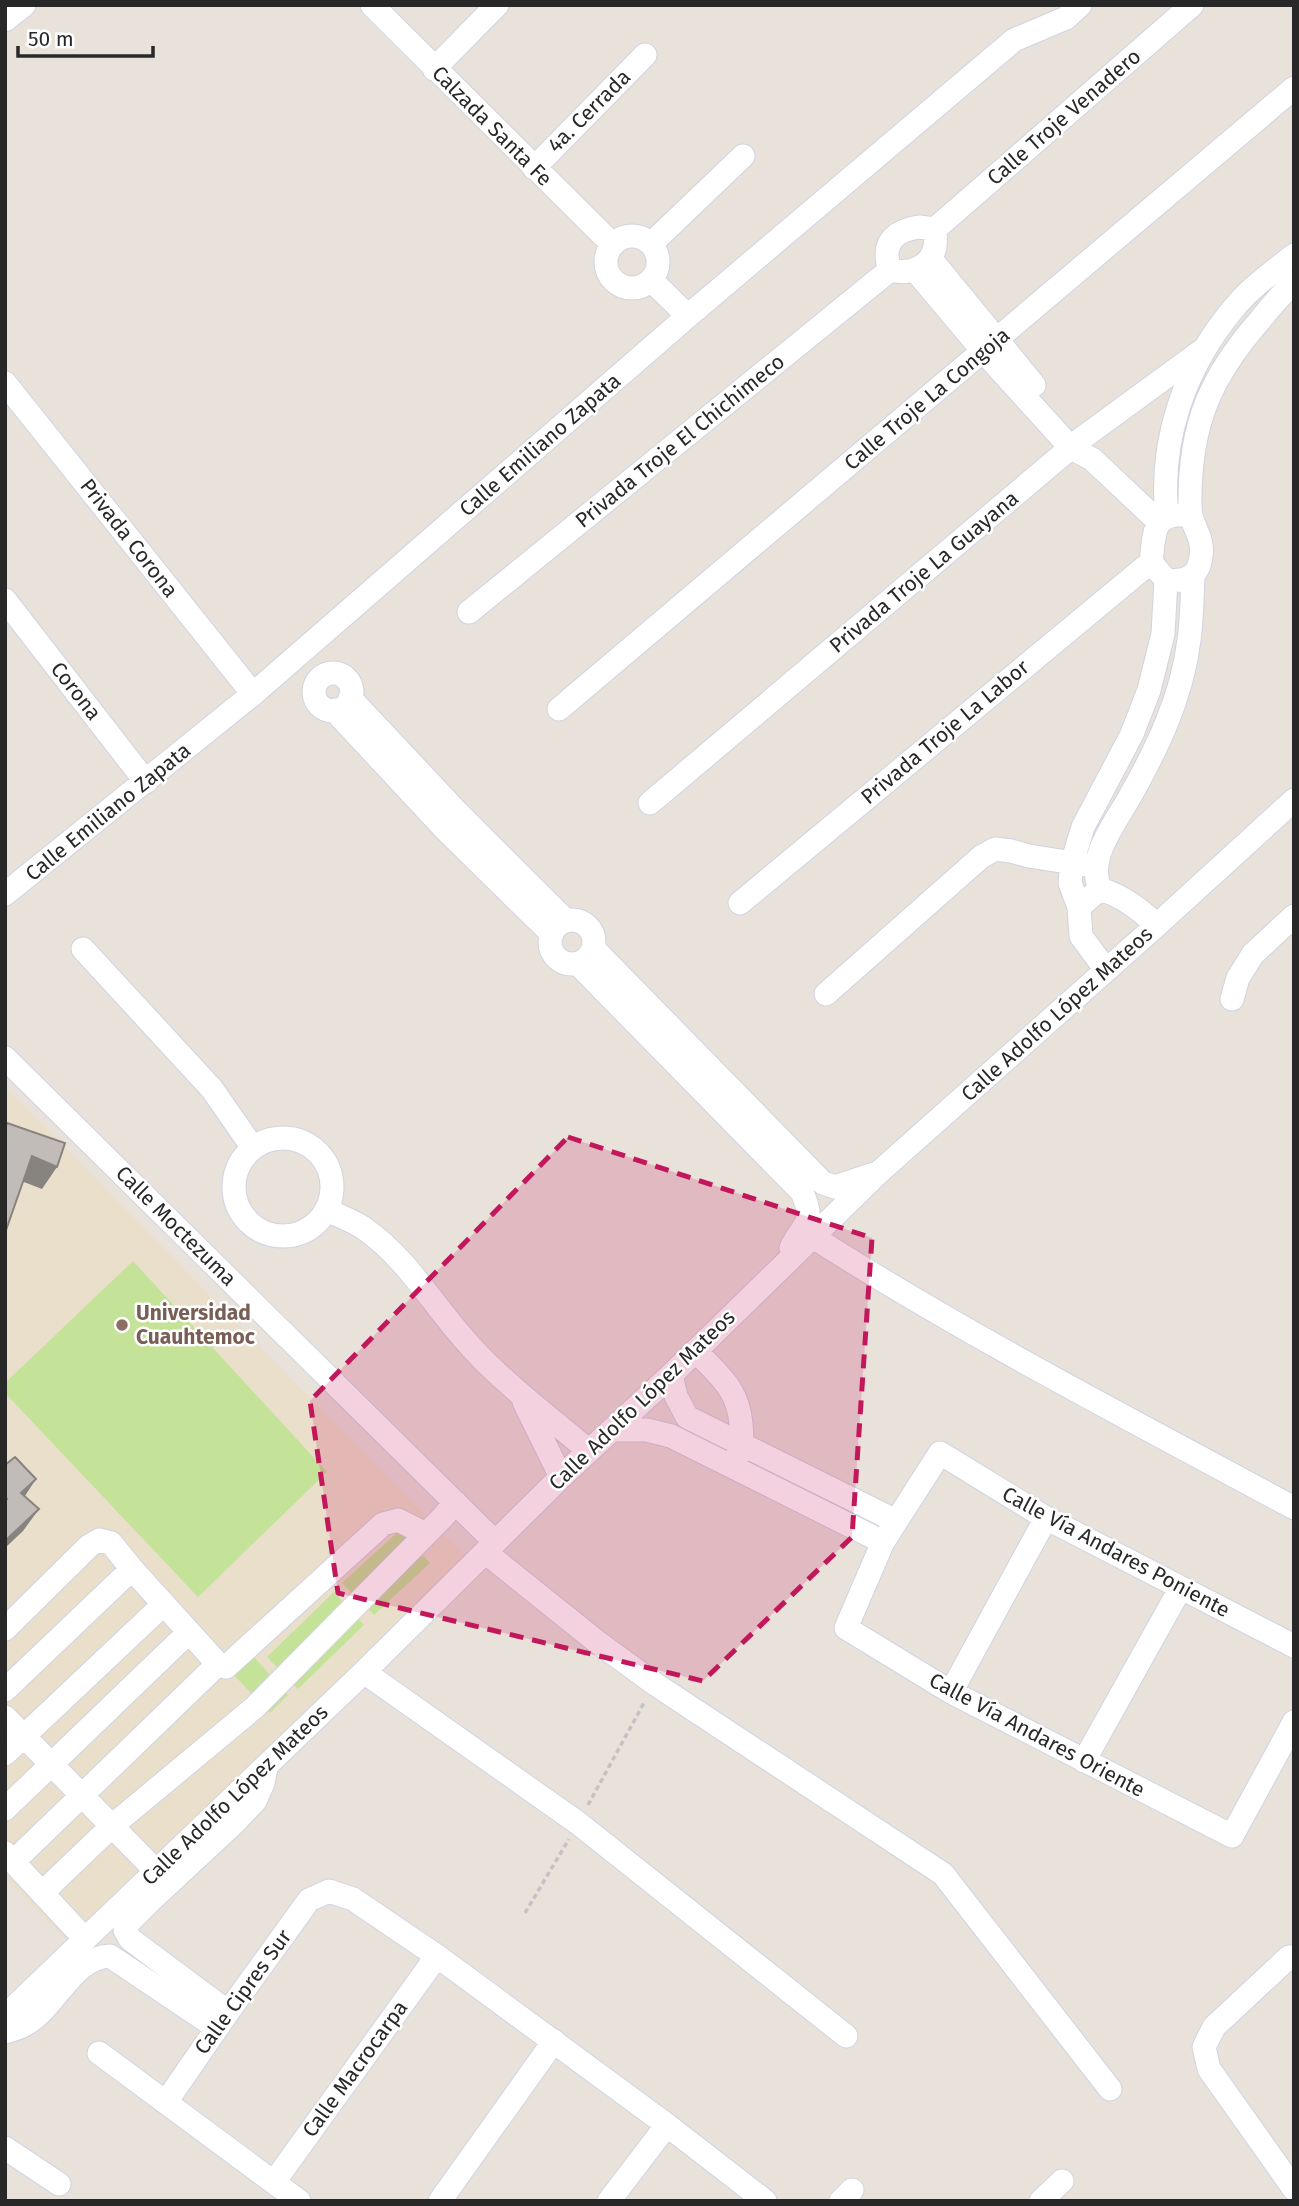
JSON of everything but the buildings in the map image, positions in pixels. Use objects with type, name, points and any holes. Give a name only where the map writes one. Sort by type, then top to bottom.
[{"type":"street","points":[[5,20],[24,5]]},
{"type":"street","name":"Calzada Santa Fe","points":[[372,5],[612,245]]},
{"type":"street","points":[[434,69],[497,5]]},
{"type":"street","name":"Calle Emiliano Zapata","points":[[5,894],[253,694],[688,316],[1014,40],[1066,18],[1080,5]]},
{"type":"street","name":"Calle Troje Venadero","points":[[935,229],[1192,5]]},
{"type":"street","name":"4a. Cerrada","points":[[534,168],[645,55]]},
{"type":"street","name":"Calle Troje La Congoja","points":[[559,709],[1294,88]]},
{"type":"street","points":[[651,244],[743,156]]},
{"type":"street","points":[[904,229],[935,229],[936,245],[923,264],[903,274],[890,270],[885,257],[888,243],[904,229]]},
{"type":"street","points":[[631,236],[651,244],[658,257],[656,273],[651,279],[636,288],[619,284],[612,278],[607,262],[612,245],[631,236]]},
{"type":"street","points":[[1193,576],[1181,582],[1166,580],[1151,562],[1154,538],[1163,519],[1170,435],[1185,387],[1204,349],[1235,306],[1294,254]]},
{"type":"street","points":[[923,264],[990,346],[1081,449],[1163,519],[1191,515]]},
{"type":"street","name":"Privada Troje El Chichimeco","points":[[469,612],[890,270]]},
{"type":"street","points":[[651,279],[688,316]]},
{"type":"street","points":[[1157,925],[1117,894],[1100,889],[1095,879],[1096,866],[1107,836],[1158,744],[1180,689],[1189,642],[1193,576],[1201,559],[1198,529],[1191,515],[1193,454],[1204,407],[1221,370],[1245,337],[1294,283]]},
{"type":"street","name":"Privada Troje La Guayana","points":[[650,803],[1204,349]]},
{"type":"street","name":"Privada Corona","points":[[5,383],[253,694]]},
{"type":"street","name":"Privada Troje La Labor","points":[[740,903],[1151,562]]},
{"type":"street","points":[[1106,971],[1081,936],[1079,907],[1070,883],[1072,863],[1083,827],[1132,734],[1149,690],[1163,634],[1166,580]]},
{"type":"street","name":"Corona","points":[[5,600],[146,782]]},
{"type":"street","points":[[342,704],[451,820],[559,927]]},
{"type":"street","name":"Calle Adolfo López Mateos","points":[[5,2016],[877,1174],[1294,800]]},
{"type":"street","points":[[826,995],[981,857],[995,849],[1096,866]]},
{"type":"street","points":[[1079,907],[1100,889]]},
{"type":"street","points":[[1232,999],[1238,978],[1253,954],[1294,916]]},
{"type":"street","points":[[580,921],[590,929],[595,942],[586,957],[564,963],[557,960],[550,948],[559,927],[580,921]]},
{"type":"street","points":[[83,949],[212,1089],[253,1148]]},
{"type":"street","points":[[586,957],[689,1062],[802,1192],[809,1209],[805,1228],[792,1244],[785,1264]]},
{"type":"street","name":"Calle Moctezuma","points":[[5,1058],[455,1502],[490,1547],[596,1641],[655,1684],[943,1874],[1110,2089]]},
{"type":"street","points":[[689,1062],[823,1183],[835,1187],[877,1174]]},
{"type":"street","points":[[285,1137],[301,1141],[315,1149],[326,1162],[332,1178],[332,1194],[327,1210],[317,1223],[304,1232],[273,1236],[258,1230],[246,1220],[238,1207],[234,1192],[235,1175],[242,1160],[253,1148],[268,1140],[285,1137]]},
{"type":"street","points":[[327,1210],[363,1227],[397,1255],[457,1333],[483,1360],[589,1451]]},
{"type":"street","points":[[813,1237],[979,1338],[1294,1508]]},
{"type":"street","points":[[696,1351],[732,1390],[739,1406],[743,1446],[731,1467]]},
{"type":"street","points":[[613,1430],[647,1430],[671,1436],[883,1542],[896,1521],[687,1417],[676,1396],[671,1375]]},
{"type":"street","points":[[518,1391],[561,1477]]},
{"type":"street","name":"Calle Vía Andares Poniente","points":[[896,1521],[940,1454],[1046,1518],[1294,1646]]},
{"type":"street","points":[[42,1893],[112,1826],[255,1707],[455,1502]]},
{"type":"street","points":[[951,1692],[1046,1518]]},
{"type":"street","points":[[5,1629],[89,1546],[99,1540],[111,1543],[189,1632],[219,1664],[226,1667],[383,1524],[398,1520],[426,1534]]},
{"type":"street","name":"Calle Vía Andares Oriente","points":[[883,1542],[846,1628],[951,1692],[1232,1836],[1294,1722]]},
{"type":"street","points":[[5,1690],[132,1569]]},
{"type":"street","points":[[1084,1761],[1180,1588]]},
{"type":"street","points":[[5,1754],[164,1604]]},
{"type":"street","points":[[5,1809],[189,1632]]},
{"type":"street","points":[[85,1939],[9,1858],[83,1796],[219,1664]]},
{"type":"street","points":[[364,1672],[578,1823],[846,2036]]},
{"type":"street","points":[[5,1717],[156,1871]]},
{"type":"street","points":[[222,2020],[130,1939],[125,1930],[129,1922],[254,1801],[263,1783],[268,1763]]},
{"type":"street","name":"Calle Cipres Sur","points":[[166,2102],[309,1900],[329,1891],[354,1899],[437,1956]]},
{"type":"street","points":[[5,2032],[27,2024],[97,1956],[110,1956],[222,2020]]},
{"type":"street","points":[[437,1956],[667,2125],[765,2201]]},
{"type":"street","name":"Calle Macrocarpa","points":[[274,2182],[437,1956]]},
{"type":"street","points":[[1294,1957],[1289,1957],[1214,2026],[1205,2048],[1209,2069],[1294,2189]]},
{"type":"street","points":[[440,2201],[554,2041]]},
{"type":"street","points":[[99,2053],[299,2201]]},
{"type":"street","points":[[608,2201],[667,2125]]},
{"type":"street","points":[[5,2148],[60,2184]]},
{"type":"street","points":[[1041,2201],[1062,2181]]},
{"type":"path","points":[[525,1913],[655,1684]]},
{"type":"highlighted area","points":[[568,1137],[872,1238],[852,1537],[703,1681],[338,1593],[310,1401]]},
{"type":"shaded area","name":"Universidad Cuauhtemoc","points":[[5,1086],[473,1564],[75,1949],[5,1877]]},
{"type":"green space","points":[[133,1261],[327,1472],[198,1597],[5,1393],[5,1383]]},
{"type":"green space","points":[[399,1531],[430,1563],[374,1615],[342,1583]]},
{"type":"green space","points":[[334,1592],[364,1625],[298,1689],[267,1657]]},
{"type":"green space","points":[[254,1657],[288,1695],[270,1713],[234,1675]]},
{"type":"place","name":"Universidad Cuauhtemoc","points":[[122,1325]]}]
